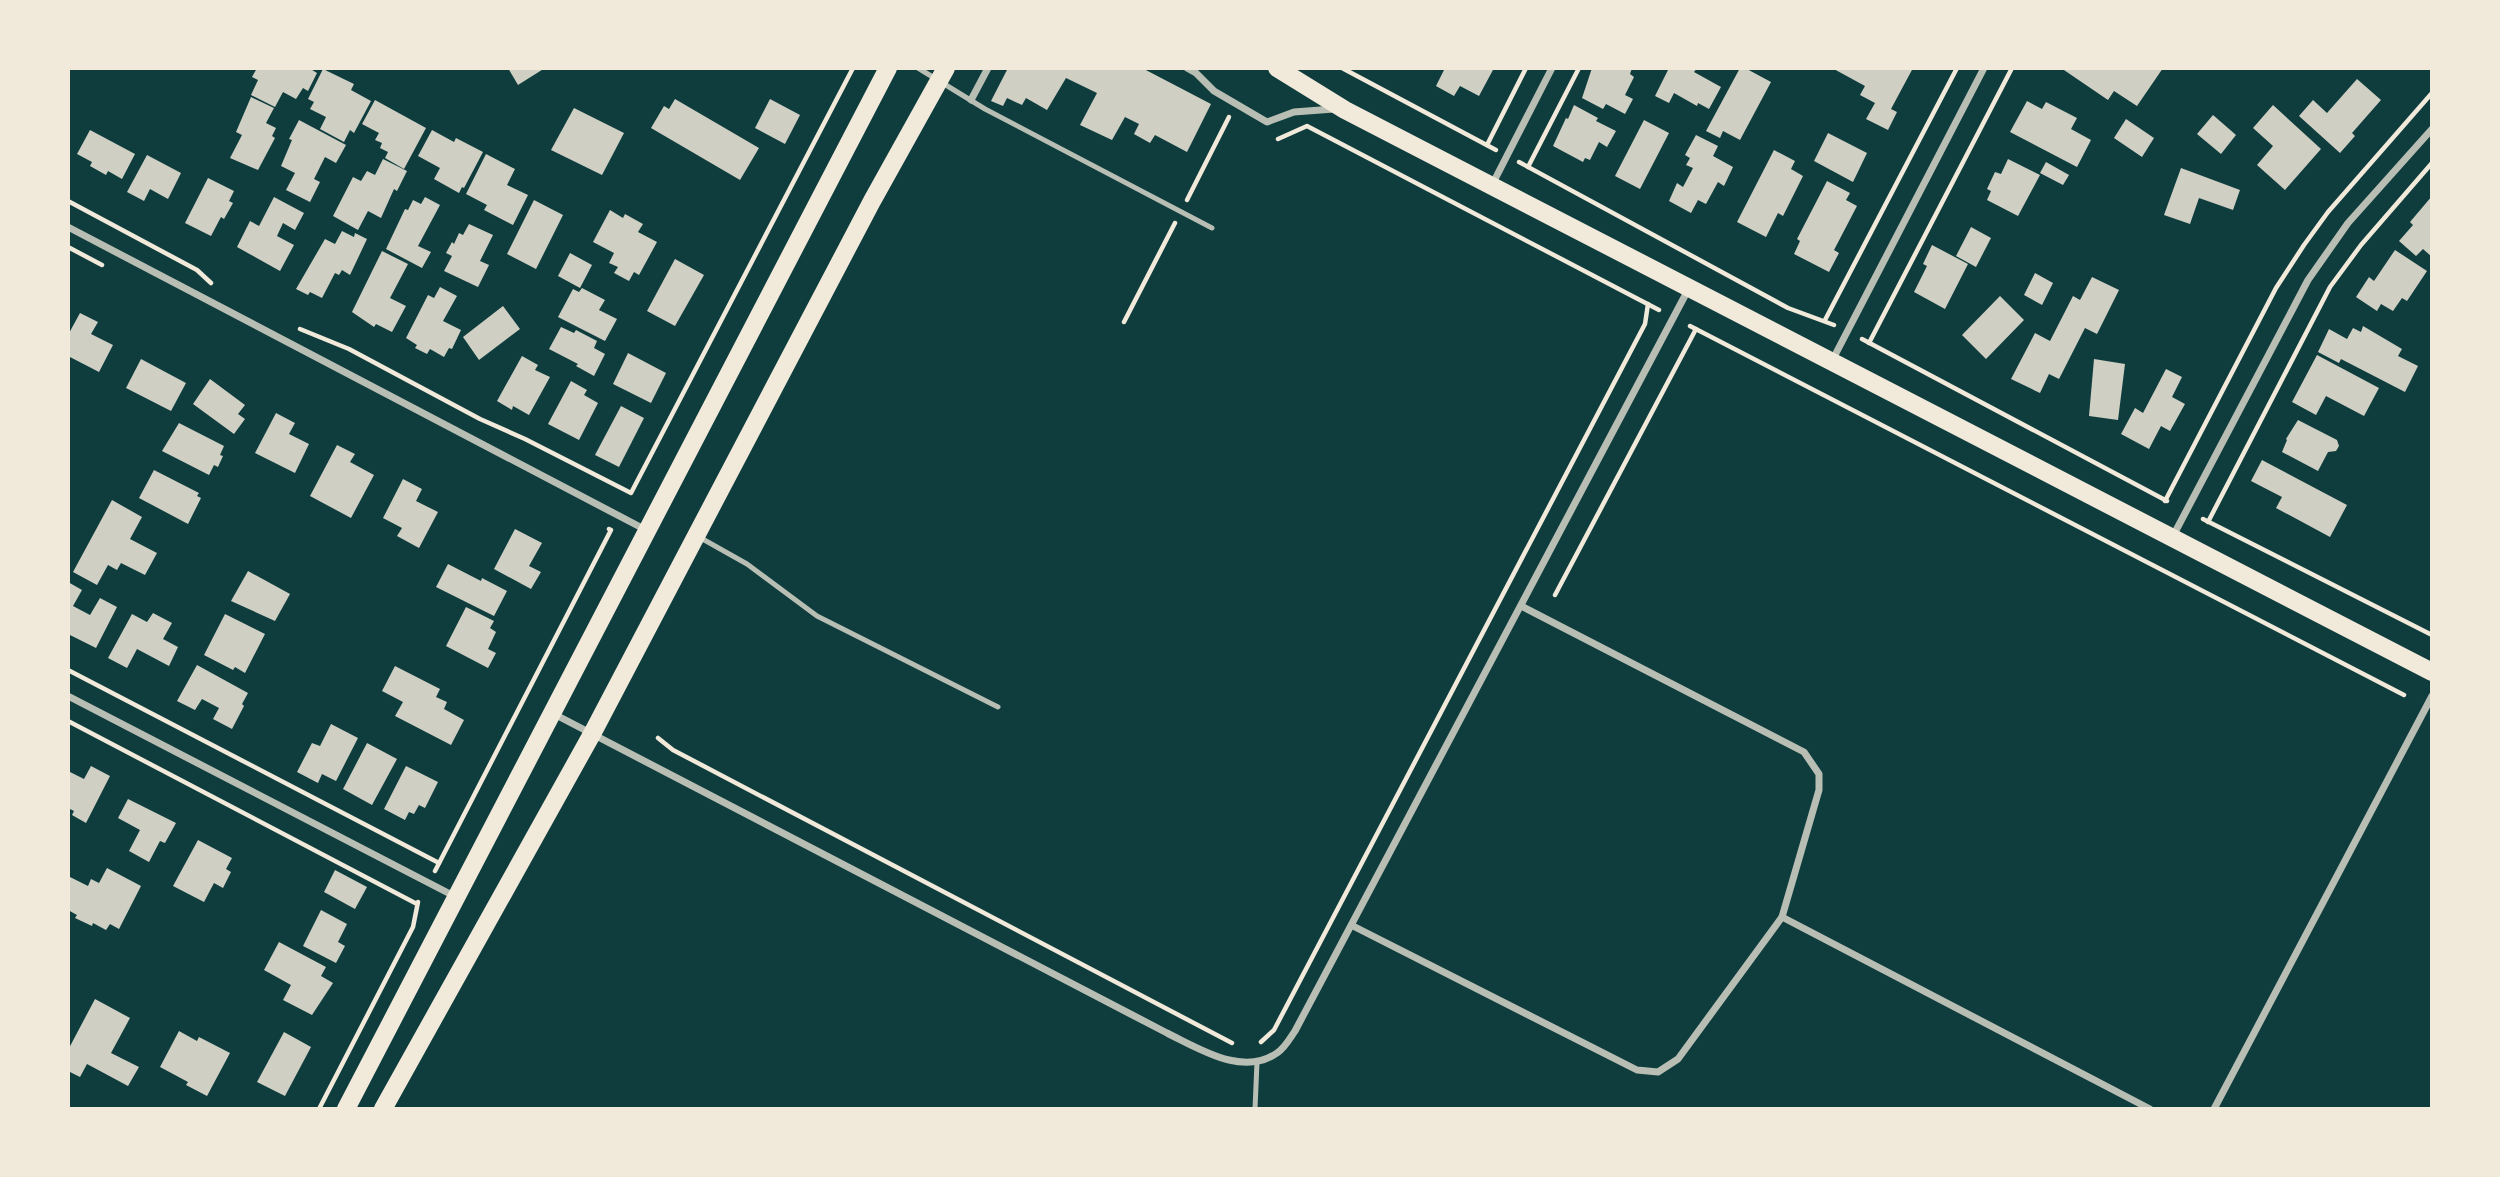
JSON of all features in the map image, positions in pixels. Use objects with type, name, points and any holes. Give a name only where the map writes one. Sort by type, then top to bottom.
[{"type":"main road","points":[[346,1109],[888,68]]},
{"type":"main road","points":[[1267,68],[1283,73],[1342,108],[2432,672]]},
{"type":"main road","points":[[383,1109],[592,734],[872,201],[943,75]]},
{"type":"street","points":[[971,100],[988,68]]},
{"type":"street","points":[[1187,68],[1196,73],[1213,91],[1267,122],[1294,112],[1342,108]]},
{"type":"street","points":[[1492,186],[1552,68]]},
{"type":"street","points":[[1831,362],[1984,68]]},
{"type":"street","points":[[2172,538],[2308,280],[2348,223],[2432,129]]},
{"type":"street","points":[[68,227],[646,530]]},
{"type":"street","points":[[552,712],[1167,1033],[1230,1061],[1258,1062],[1279,1052],[1295,1031],[1689,288]]},
{"type":"street","points":[[1353,926],[1637,1070],[1658,1072],[1678,1059],[1782,917],[1819,790],[1819,774],[1804,752],[1521,606]]},
{"type":"street","points":[[68,696],[456,897]]},
{"type":"street","points":[[2214,1109],[2432,696]]},
{"type":"street","points":[[1782,917],[2150,1109]]},
{"type":"lane","points":[[918,68],[943,75],[971,100],[1212,228]]},
{"type":"lane","points":[[696,536],[747,564],[817,616],[998,706]]},
{"type":"lane","points":[[1255,1109],[1258,1062]]},
{"type":"path","points":[[295,327],[349,349],[480,419],[631,493],[853,68]]},
{"type":"path","points":[[1342,68],[1490,147],[1526,68]]},
{"type":"path","points":[[1528,167],[1579,68]]},
{"type":"path","points":[[1825,320],[1957,68]]},
{"type":"path","points":[[1868,343],[2012,68]]},
{"type":"path","points":[[1278,139],[1307,126],[1659,310]]},
{"type":"path","points":[[2432,163],[2361,245],[2330,287],[2205,521],[2432,635]]},
{"type":"path","points":[[1522,164],[1788,308],[1834,325]]},
{"type":"path","points":[[68,201],[197,270],[219,288]]},
{"type":"path","points":[[1252,1045],[1264,1040],[1274,1030],[1639,337],[1647,317],[1648,304]]},
{"type":"path","points":[[1555,594],[1693,327],[2404,695]]},
{"type":"path","points":[[1862,339],[2170,503]]},
{"type":"path","points":[[435,871],[611,530]]},
{"type":"path","points":[[68,670],[439,863]]},
{"type":"path","points":[[68,721],[417,904]]},
{"type":"path","points":[[657,738],[673,750],[1235,1044]]},
{"type":"path","points":[[319,1109],[413,927],[417,904],[422,895]]},
{"type":"building","points":[[257,68],[309,68],[317,73],[308,91],[303,88],[296,99],[283,92],[275,107],[251,95],[258,80],[252,77]]},
{"type":"building","points":[[508,68],[545,68],[518,85]]},
{"type":"building","points":[[1008,68],[1142,68],[1211,104],[1187,152],[1155,135],[1150,143],[1134,134],[1139,124],[1125,117],[1112,140],[1080,125],[1097,93],[1066,78],[1047,110],[1026,98],[1022,105],[1007,98],[1003,106],[991,101]]},
{"type":"building","points":[[1445,68],[1494,68],[1479,96],[1460,86],[1454,96],[1436,86]]},
{"type":"building","points":[[1592,68],[1632,68],[1630,74],[1634,77],[1625,95],[1633,99],[1625,114],[1606,104],[1603,109],[1582,98]]},
{"type":"building","points":[[1669,68],[1697,68],[1694,72],[1721,87],[1709,109],[1698,103],[1697,106],[1674,93],[1669,103],[1655,96]]},
{"type":"building","points":[[1740,68],[1771,82],[1740,140],[1723,131],[1720,138],[1706,131]]},
{"type":"building","points":[[1832,68],[1913,68],[1891,109],[1897,112],[1888,130],[1866,119],[1875,103],[1860,95],[1865,86]]},
{"type":"building","points":[[2061,68],[2163,68],[2137,106],[2114,91],[2108,100]]},
{"type":"building","points":[[323,69],[354,84],[351,90],[371,101],[354,133],[350,130],[344,142],[320,129],[326,117],[310,109],[314,102],[308,99]]},
{"type":"building","points":[[2357,79],[2381,100],[2352,133],[2355,136],[2340,153],[2299,116],[2313,100],[2327,113]]},
{"type":"building","points":[[251,97],[274,108],[266,123],[276,128],[272,136],[275,138],[258,170],[230,158],[242,135],[236,132]]},
{"type":"building","points":[[675,99],[759,148],[740,180],[651,128],[664,106],[669,109]]},
{"type":"building","points":[[770,99],[800,115],[785,144],[755,128]]},
{"type":"building","points":[[375,100],[426,128],[404,169],[385,158],[388,152],[380,148],[382,143],[375,140],[379,133],[362,124]]},
{"type":"building","points":[[2027,101],[2042,109],[2046,102],[2077,118],[2071,129],[2091,140],[2077,167],[2010,132]]},
{"type":"building","points":[[1574,105],[1616,131],[1607,147],[1599,142],[1590,160],[1585,158],[1583,162],[1553,146]]},
{"type":"building","points":[[2273,105],[2321,149],[2285,190],[2257,165],[2273,146],[2253,128]]},
{"type":"building","points":[[574,108],[624,133],[602,175],[551,150]]},
{"type":"building","points":[[2213,115],[2236,135],[2221,154],[2197,134]]},
{"type":"building","points":[[2126,119],[2154,138],[2142,157],[2114,138]]},
{"type":"building","points":[[299,120],[346,145],[336,163],[325,157],[314,179],[320,182],[310,202],[286,190],[295,173],[281,166],[292,140],[289,139]]},
{"type":"building","points":[[1644,120],[1669,133],[1640,189],[1615,176]]},
{"type":"building","points":[[90,130],[135,154],[122,179],[108,171],[106,175],[90,166],[92,162],[77,154]]},
{"type":"building","points":[[432,130],[454,142],[456,138],[483,152],[459,193],[434,179],[440,168],[418,156]]},
{"type":"building","points":[[1828,133],[1867,153],[1853,182],[1814,161]]},
{"type":"building","points":[[1696,135],[1718,146],[1713,156],[1733,167],[1724,186],[1718,182],[1706,204],[1698,200],[1691,213],[1669,201],[1677,183],[1683,187],[1693,168],[1686,165],[1690,158],[1685,155]]},
{"type":"building","points":[[1774,150],[1795,161],[1791,169],[1803,176],[1783,216],[1778,213],[1766,237],[1737,222]]},
{"type":"building","points":[[486,154],[515,169],[507,185],[528,195],[513,225],[484,210],[487,205],[466,194]]},
{"type":"building","points":[[147,155],[181,173],[168,199],[150,189],[144,201],[127,192]]},
{"type":"building","points":[[383,159],[407,171],[397,191],[394,189],[381,218],[368,211],[358,230],[333,216],[353,177],[361,181],[367,171],[375,175]]},
{"type":"building","points":[[2008,159],[2040,175],[2018,216],[1987,200],[1991,191],[1987,189],[1995,172],[2001,174]]},
{"type":"building","points":[[2046,162],[2069,175],[2063,185],[2040,173]]},
{"type":"building","points":[[2181,168],[2240,190],[2233,210],[2199,198],[2190,224],[2164,215]]},
{"type":"building","points":[[208,178],[234,191],[229,201],[233,203],[224,219],[221,217],[211,236],[185,223]]},
{"type":"building","points":[[1827,181],[1850,193],[1846,200],[1857,206],[1834,250],[1839,253],[1829,272],[1794,254],[1800,241],[1797,239]]},
{"type":"building","points":[[2432,196],[2432,257],[2423,249],[2416,256],[2399,241],[2413,225],[2410,222]]},
{"type":"building","points":[[274,197],[304,213],[295,230],[283,223],[277,236],[294,245],[280,271],[237,247],[250,221],[259,226]]},
{"type":"building","points":[[425,197],[440,205],[418,246],[431,252],[422,268],[386,249],[405,209],[408,210],[413,200],[421,204]]},
{"type":"building","points":[[534,200],[563,215],[536,269],[507,254]]},
{"type":"building","points":[[610,210],[623,218],[625,214],[643,224],[638,232],[657,242],[639,275],[634,272],[629,281],[614,273],[618,267],[609,263],[614,253],[593,242]]},
{"type":"building","points":[[469,224],[493,235],[480,261],[489,265],[478,287],[444,271],[452,256],[446,253],[459,233],[463,235]]},
{"type":"building","points":[[1971,227],[1991,238],[1976,267],[1956,256]]},
{"type":"building","points":[[342,231],[367,239],[350,275],[342,270],[339,275],[335,273],[322,298],[296,289],[325,239],[335,244]]},
{"type":"building","points":[[1932,245],[1968,264],[1945,309],[1914,292],[1927,266],[1923,264]]},
{"type":"building","points":[[2395,250],[2427,271],[2407,301],[2402,298],[2393,311],[2381,304],[2377,311],[2356,297],[2369,277],[2374,281]]},
{"type":"building","points":[[382,251],[408,264],[390,298],[406,306],[392,332],[376,324],[374,327],[352,312]]},
{"type":"building","points":[[570,253],[592,265],[580,288],[558,276]]},
{"type":"building","points":[[675,259],[704,275],[675,326],[647,311]]},
{"type":"building","points":[[2035,273],[2053,283],[2042,305],[2024,295]]},
{"type":"building","points":[[2092,277],[2119,290],[2097,334],[2085,328],[2059,379],[2049,374],[2040,393],[2011,379],[2035,333],[2050,341],[2073,296],[2080,300]]},
{"type":"building","points":[[440,287],[457,296],[443,321],[461,330],[452,349],[449,348],[444,357],[430,349],[427,354],[415,348],[417,345],[406,338],[428,295],[434,298]]},
{"type":"building","points":[[582,288],[605,300],[599,310],[617,319],[605,341],[558,317],[573,289],[579,292]]},
{"type":"building","points":[[2000,296],[2024,320],[1986,359],[1962,335]]},
{"type":"building","points":[[503,306],[520,329],[479,360],[463,337]]},
{"type":"building","points":[[80,313],[98,322],[91,334],[113,345],[99,372],[68,356],[68,335]]},
{"type":"building","points":[[2363,326],[2402,349],[2398,356],[2418,366],[2405,392],[2341,359],[2339,363],[2318,352],[2329,329],[2347,339],[2353,328],[2361,332]]},
{"type":"building","points":[[561,327],[574,333],[576,330],[597,341],[594,348],[605,354],[594,376],[549,349]]},
{"type":"building","points":[[628,353],[666,373],[651,403],[613,384]]},
{"type":"building","points":[[2317,355],[2379,388],[2364,416],[2326,396],[2316,415],[2292,402]]},
{"type":"building","points":[[522,356],[538,365],[535,370],[550,377],[529,415],[513,406],[512,410],[497,401]]},
{"type":"building","points":[[141,359],[186,383],[171,411],[126,388]]},
{"type":"building","points":[[2094,359],[2125,364],[2118,420],[2089,416]]},
{"type":"building","points":[[2166,369],[2182,377],[2172,397],[2185,404],[2170,431],[2161,426],[2149,449],[2121,434],[2135,408],[2143,413]]},
{"type":"building","points":[[210,379],[245,405],[238,414],[245,419],[234,434],[193,404]]},
{"type":"building","points":[[571,381],[587,390],[584,395],[598,403],[579,440],[548,424]]},
{"type":"building","points":[[621,406],[644,418],[619,467],[595,455]]},
{"type":"building","points":[[276,413],[295,423],[289,434],[309,444],[295,473],[255,453]]},
{"type":"building","points":[[2298,420],[2337,440],[2339,446],[2336,451],[2328,452],[2318,471],[2282,452],[2286,439]]},
{"type":"building","points":[[179,423],[224,446],[218,467],[214,465],[209,475],[162,451]]},
{"type":"building","points":[[337,445],[355,454],[350,462],[374,475],[351,518],[310,496]]},
{"type":"building","points":[[2262,460],[2347,505],[2330,537],[2276,508],[2282,497],[2251,481]]},
{"type":"building","points":[[154,470],[199,493],[197,496],[201,498],[188,524],[139,498]]},
{"type":"building","points":[[403,479],[422,489],[416,501],[438,512],[419,548],[397,536],[402,528],[383,518]]},
{"type":"building","points":[[112,500],[142,517],[130,539],[157,553],[145,575],[121,563],[117,570],[108,565],[97,585],[73,572]]},
{"type":"building","points":[[515,529],[542,543],[529,566],[541,572],[531,589],[494,569]]},
{"type":"building","points":[[448,564],[507,591],[494,616],[436,587]]},
{"type":"building","points":[[248,571],[290,594],[275,621],[231,601]]},
{"type":"building","points":[[68,582],[82,590],[73,606],[90,615],[100,598],[117,607],[96,648],[68,634]]},
{"type":"building","points":[[466,607],[494,621],[490,628],[496,632],[488,649],[496,653],[488,668],[446,646]]},
{"type":"building","points":[[153,613],[172,623],[163,639],[178,647],[169,666],[137,649],[127,668],[108,658],[132,614],[147,622]]},
{"type":"building","points":[[225,614],[265,634],[245,673],[204,655]]},
{"type":"building","points":[[197,665],[248,693],[232,729],[213,719],[219,708],[202,699],[195,710],[177,701]]},
{"type":"building","points":[[395,666],[440,689],[436,697],[447,702],[444,709],[464,720],[451,745],[395,716],[403,702],[382,691]]},
{"type":"building","points":[[331,724],[358,738],[336,781],[322,774],[318,783],[297,772],[312,743],[320,746]]},
{"type":"building","points":[[367,743],[397,759],[372,805],[343,789]]},
{"type":"building","points":[[91,766],[110,776],[86,823],[72,815],[74,811],[68,808],[68,771],[84,779]]},
{"type":"building","points":[[406,766],[438,782],[425,808],[419,805],[414,814],[409,812],[405,820],[384,809]]},
{"type":"building","points":[[128,799],[176,823],[165,843],[160,841],[149,862],[129,851],[140,830],[118,818]]},
{"type":"building","points":[[198,840],[232,858],[226,869],[231,872],[223,888],[214,883],[204,902],[173,886]]},
{"type":"building","points":[[107,868],[141,886],[119,929],[110,924],[106,930],[93,923],[92,926],[75,918],[77,915],[68,910],[68,876],[88,886],[91,879],[99,883]]},
{"type":"building","points":[[335,870],[367,887],[355,909],[324,892]]},
{"type":"building","points":[[321,910],[347,924],[338,942],[345,946],[336,963],[303,946]]},
{"type":"building","points":[[279,942],[326,967],[321,976],[333,983],[312,1015],[283,1000],[291,985],[264,970]]},
{"type":"building","points":[[95,999],[130,1018],[111,1053],[139,1067],[128,1086],[87,1064],[80,1077],[68,1071],[68,1050]]},
{"type":"building","points":[[179,1031],[197,1041],[199,1037],[230,1053],[207,1096],[160,1067]]},
{"type":"building","points":[[284,1032],[311,1047],[285,1096],[257,1082]]}]
